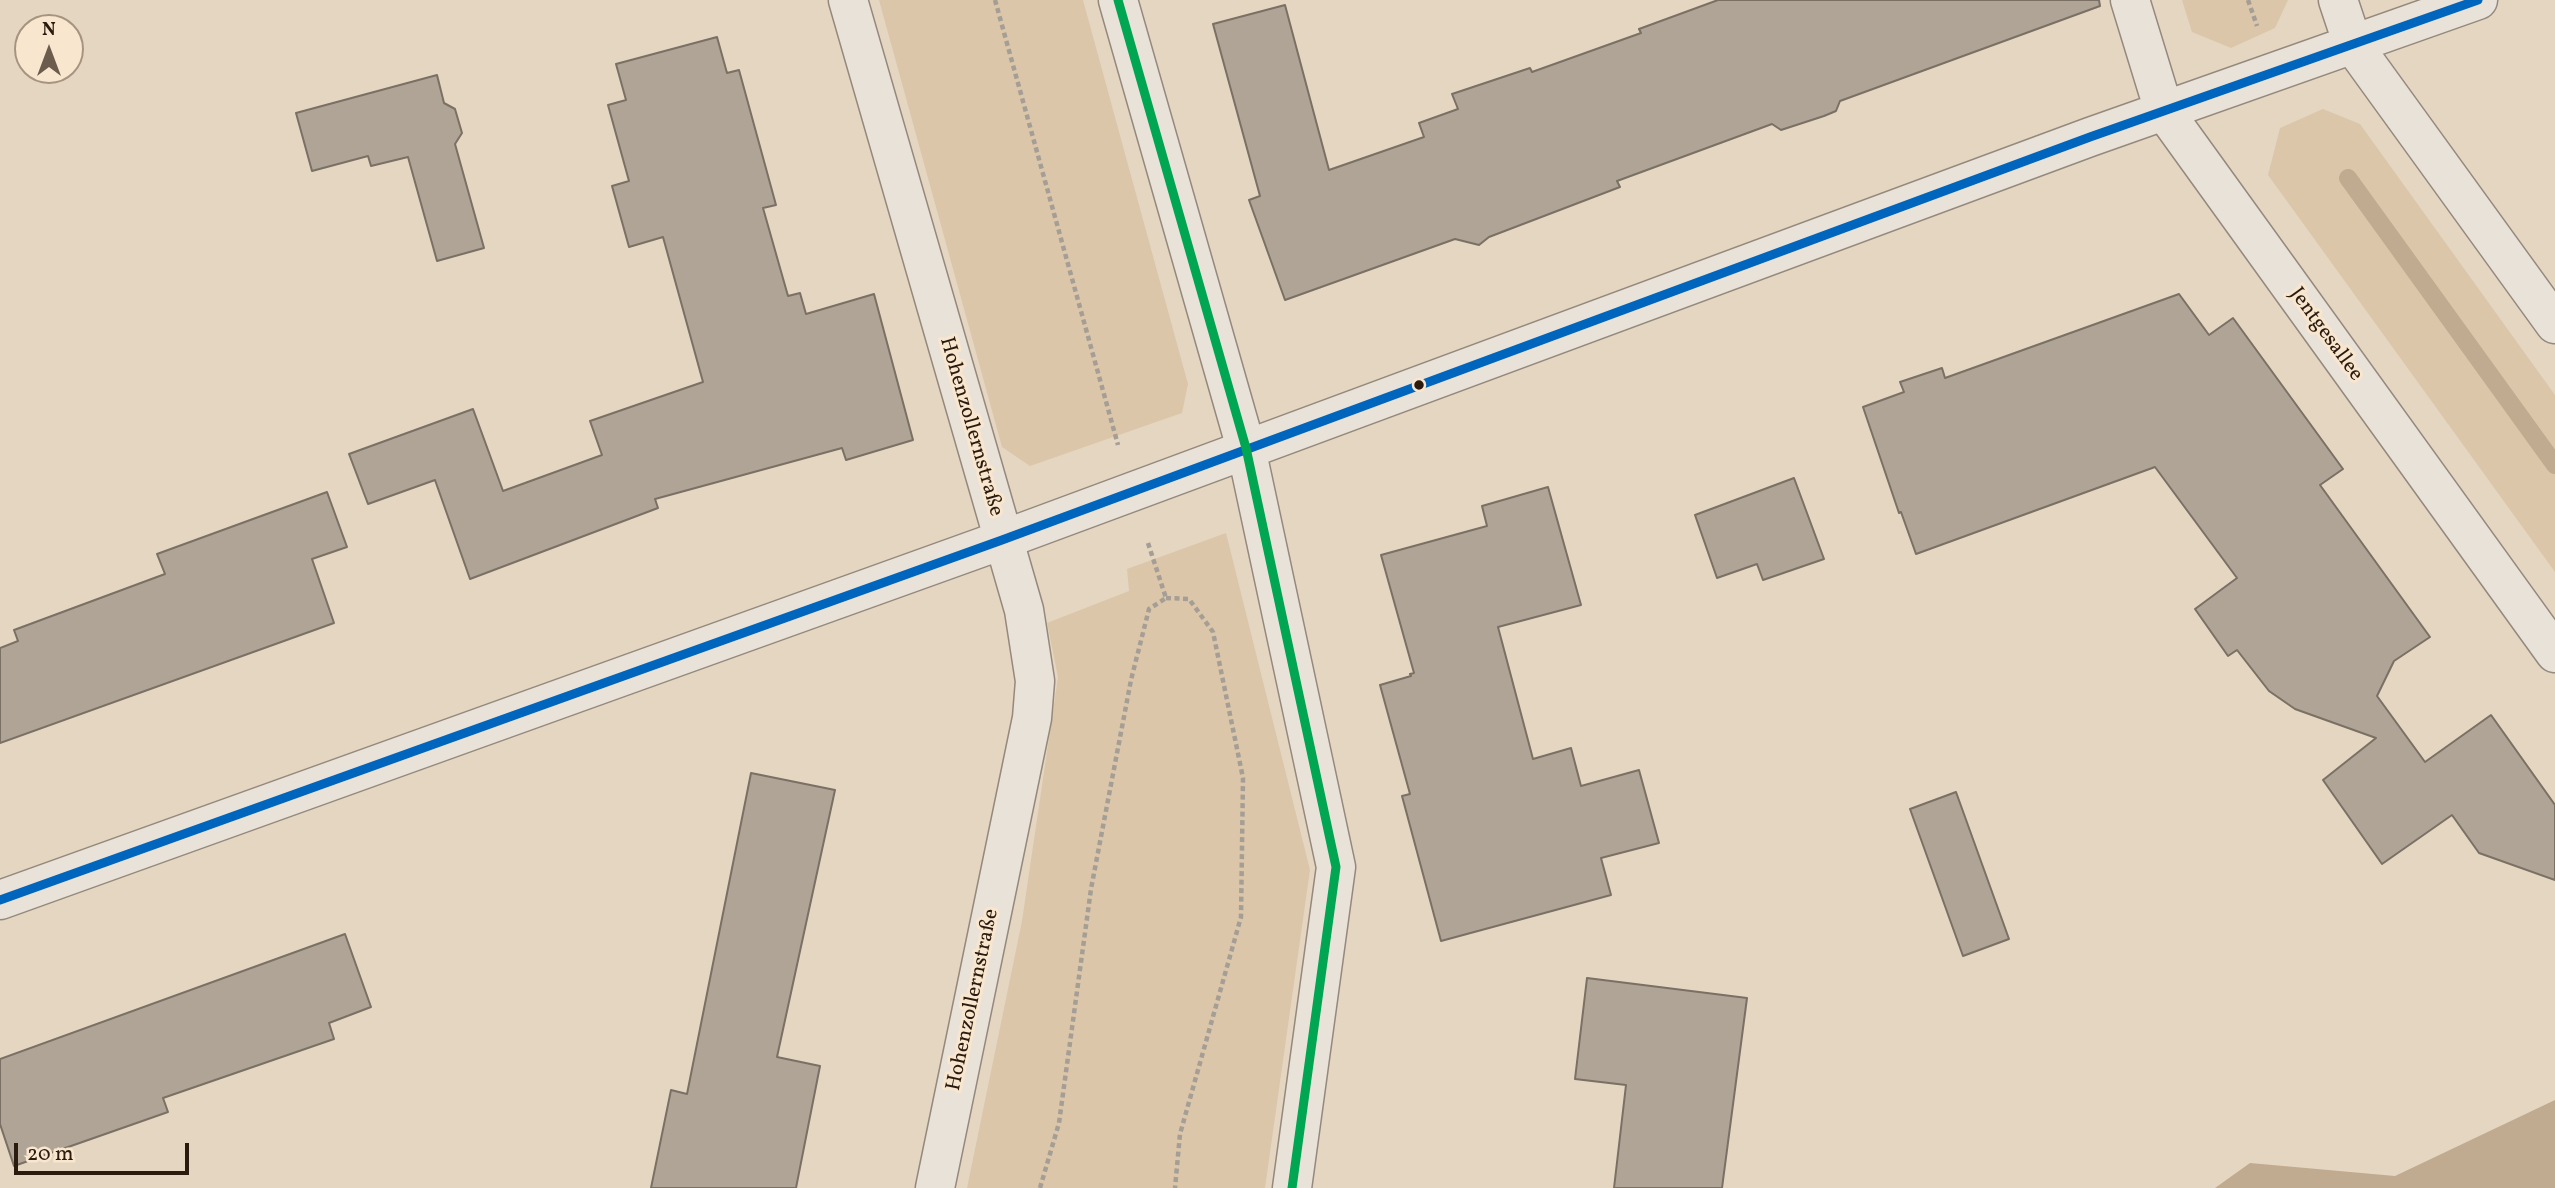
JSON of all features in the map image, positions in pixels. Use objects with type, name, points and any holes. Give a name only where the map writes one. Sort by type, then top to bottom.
[{"type":"street","name":"Hohenzollernstraße","points":[[848,0],[1030,640],[1035,681],[1032,718],[935,1188]]},
{"type":"street","points":[[1118,0],[1246,448],[1336,867],[1292,1188]]},
{"type":"street","name":"Jentgesallee","points":[[2130,0],[2164,111],[2555,653]]},
{"type":"street","points":[[2338,0],[2353,45],[2555,324]]},
{"type":"street","points":[[0,900],[1002,540],[2164,111],[2478,0]]},
{"type":"path","points":[[995,0],[1132,492],[1166,598]]},
{"type":"path","points":[[1040,1188],[1059,1123],[1091,889],[1131,680],[1149,609],[1166,598],[1189,598],[1213,632],[1242,778],[1241,917],[1180,1134],[1175,1188]]},
{"type":"shaded area","points":[[879,0],[1083,0],[1188,384],[1182,413],[1030,466],[1002,447]]},
{"type":"shaded area","points":[[2182,0],[2288,0],[2275,28],[2231,48],[2192,32]]},
{"type":"shaded area","points":[[2323,109],[2360,124],[2555,395],[2555,572],[2268,175],[2280,128]]},
{"type":"shaded area","points":[[1226,533],[1310,870],[1265,1188],[967,1188],[1022,921],[1058,677],[1047,623],[1129,591],[1127,569]]},
{"type":"shaded area","points":[[2555,1100],[2555,1188],[2215,1188],[2250,1163],[2395,1176]]},
{"type":"building","points":[[1718,0],[2099,0],[2100,6],[1840,101],[1836,111],[1824,116],[1781,130],[1772,124],[1617,181],[1620,187],[1489,237],[1479,245],[1455,239],[1285,300],[1249,200],[1260,196],[1213,24],[1285,5],[1329,170],[1424,137],[1419,123],[1458,109],[1452,94],[1530,68],[1532,72],[1641,33],[1639,29]]},
{"type":"building","points":[[717,37],[727,73],[739,70],[776,205],[763,208],[788,296],[800,293],[806,314],[874,294],[913,440],[846,460],[842,448],[655,499],[658,508],[470,579],[435,480],[368,504],[349,454],[473,409],[503,491],[602,455],[590,421],[703,382],[663,237],[629,247],[612,186],[629,181],[608,105],[626,100],[616,64]]},
{"type":"building","points":[[437,75],[444,103],[455,109],[462,133],[455,144],[484,248],[437,261],[408,157],[371,166],[368,156],[312,171],[296,113]]},
{"type":"building","points":[[2179,294],[2209,335],[2233,318],[2343,469],[2320,485],[2430,637],[2394,661],[2377,696],[2425,762],[2491,715],[2555,805],[2555,880],[2479,853],[2452,815],[2382,864],[2323,780],[2376,738],[2295,709],[2269,691],[2237,650],[2228,656],[2195,609],[2237,578],[2155,467],[1916,554],[1863,407],[1904,392],[1900,382],[1942,368],[1945,378]]},
{"type":"building","points":[[1794,478],[1824,559],[1763,580],[1757,564],[1717,578],[1695,515]]},
{"type":"building","points":[[1548,487],[1581,605],[1498,627],[1533,759],[1571,748],[1581,786],[1639,770],[1659,843],[1601,858],[1611,895],[1441,941],[1402,796],[1410,794],[1380,685],[1414,673],[1381,555],[1487,526],[1482,506]]},
{"type":"building","points":[[327,492],[347,547],[312,559],[334,623],[0,743],[0,648],[18,641],[14,630],[165,574],[157,554]]},
{"type":"building","points":[[751,773],[835,790],[777,1057],[820,1066],[796,1188],[651,1188],[671,1090],[687,1094]]},
{"type":"building","points":[[1956,792],[2009,939],[1963,956],[1910,809]]},
{"type":"building","points":[[345,934],[371,1007],[329,1023],[334,1039],[163,1098],[168,1112],[14,1166],[0,1124],[0,1059]]},
{"type":"building","points":[[1587,978],[1747,998],[1722,1188],[1614,1188],[1626,1085],[1575,1079]]},
{"type":"waterway","points":[[2348,178],[2555,465]]},
{"type":"transit line","points":[[1118,0],[1246,448],[1336,867],[1292,1188]]},
{"type":"transit line","points":[[0,900],[1002,540],[2090,137],[2478,0]]}]
